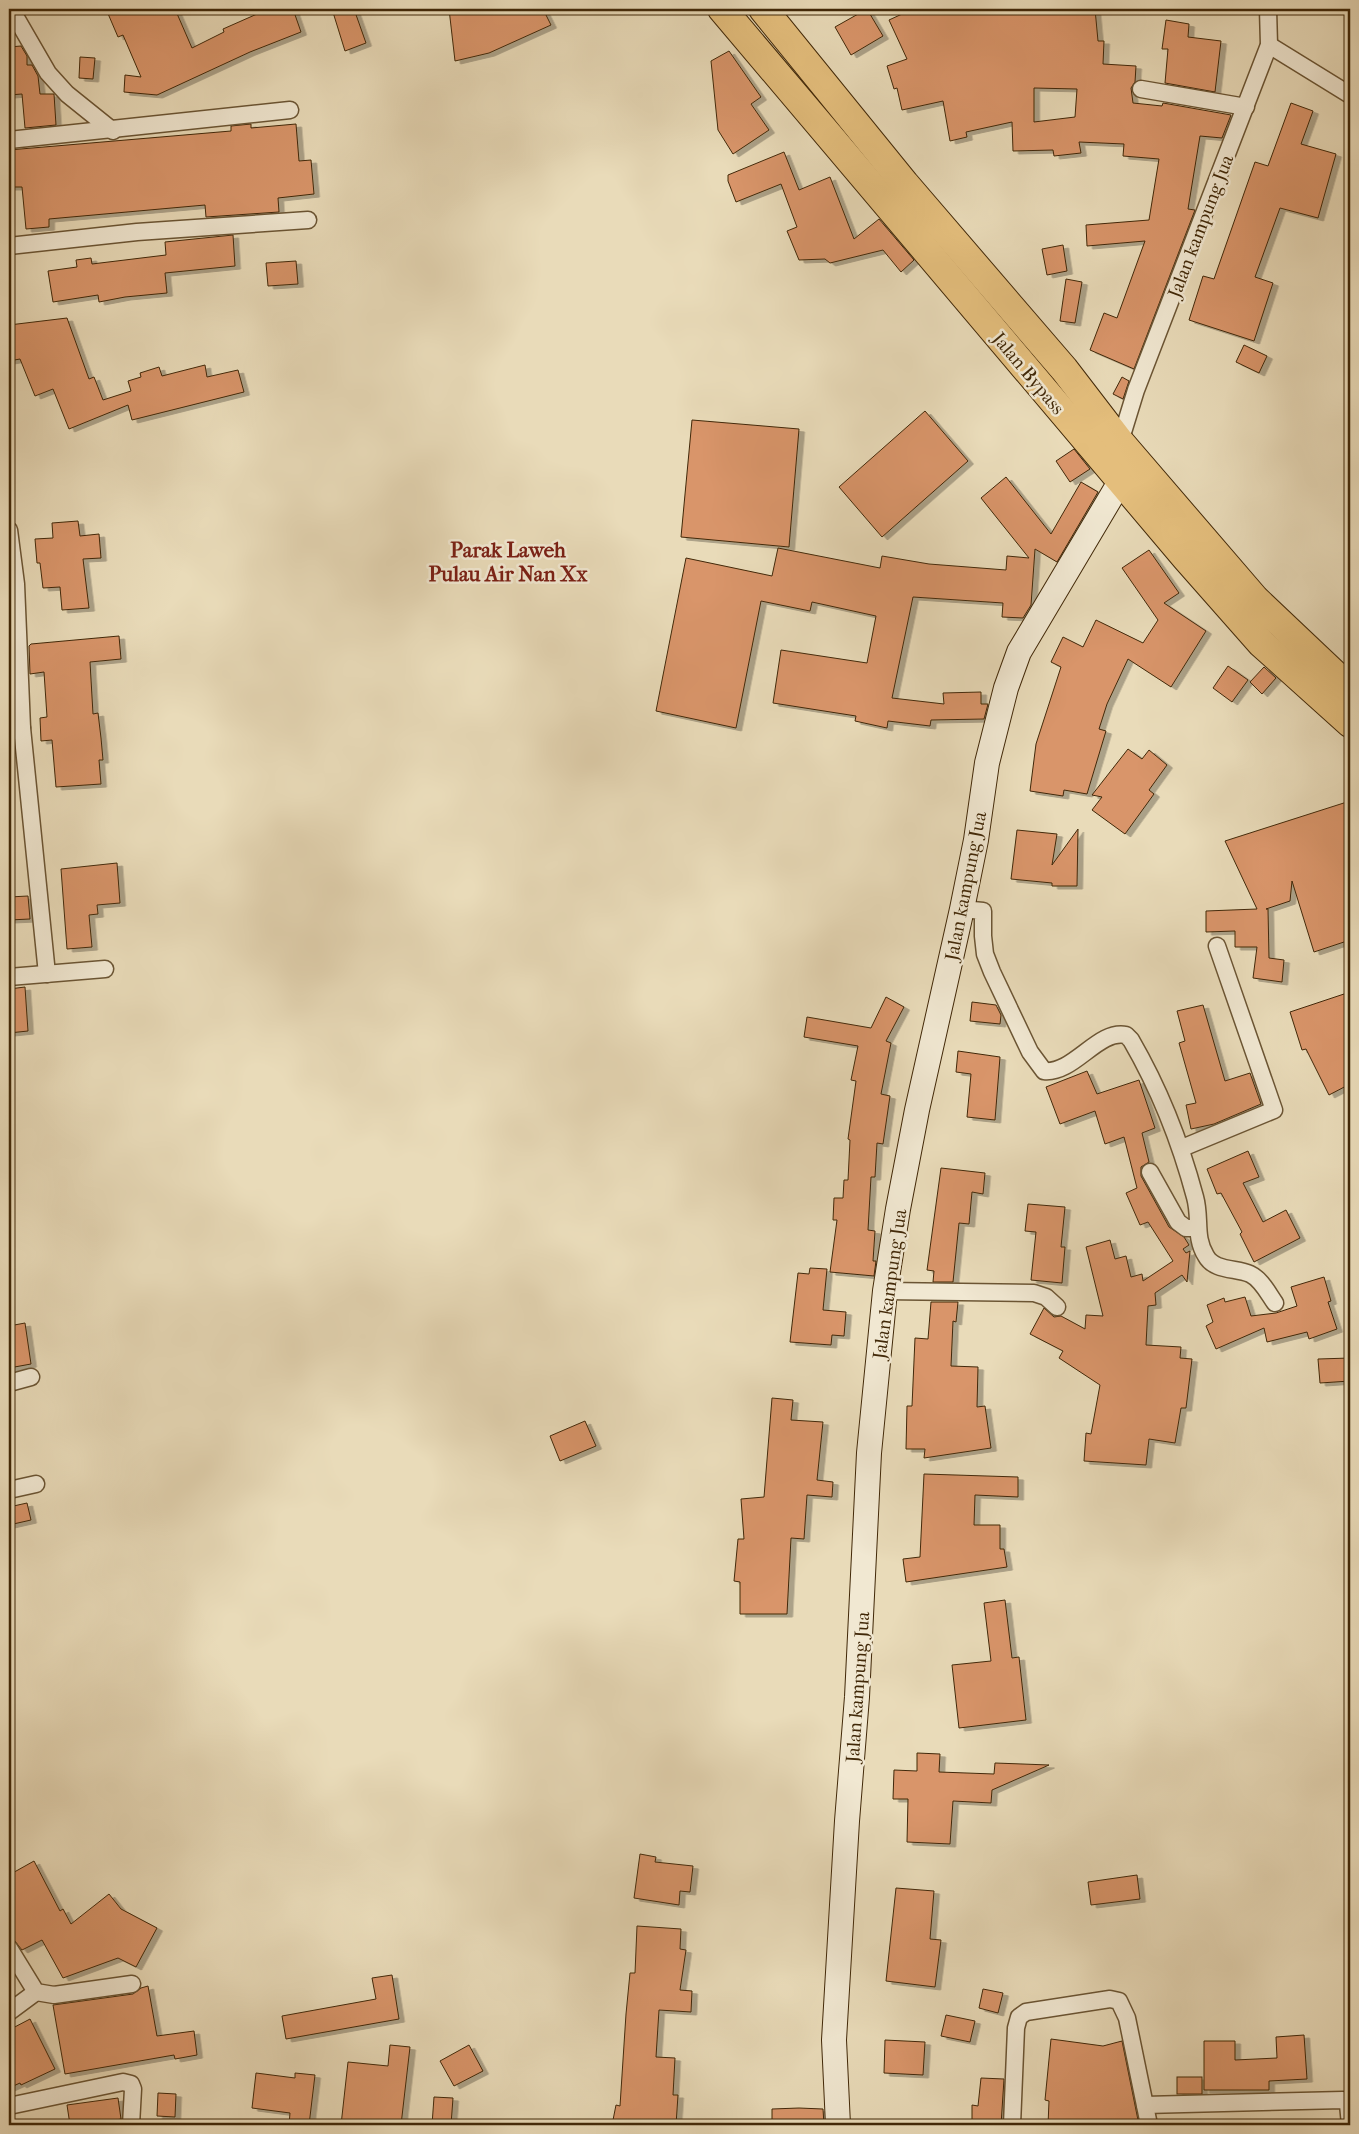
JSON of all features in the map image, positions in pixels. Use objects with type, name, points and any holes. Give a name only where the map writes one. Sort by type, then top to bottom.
[{"type":"highway","name":"Jalan Bypass","points":[[722,9],[1120,482],[1262,643],[1350,724]]},
{"type":"highway","name":"Jalan Bypass","points":[[766,13],[905,184],[1064,369],[1120,442],[1255,599],[1350,689]]},
{"type":"highway","points":[[747,39],[766,13]]},
{"type":"street","points":[[11,9],[48,73],[67,94],[113,131]]},
{"type":"street","name":"Jalan kampung Jua","points":[[1120,442],[1136,390],[1269,45],[1268,9]]},
{"type":"street","points":[[1269,45],[1350,95]]},
{"type":"street","points":[[1141,89],[1246,107]]},
{"type":"street","points":[[9,140],[113,131],[290,110]]},
{"type":"street","points":[[9,246],[137,232],[308,220]]},
{"type":"street","name":"Jalan kampung Jua","points":[[838,2125],[834,2040],[847,1821],[858,1687],[869,1453],[885,1291],[917,1110],[976,840],[987,763],[1010,679],[1019,652],[1120,482]]},
{"type":"street","points":[[9,530],[15,729],[47,974]]},
{"type":"street","points":[[962,909],[983,911],[983,936],[986,954],[1018,1028],[1038,1067],[1044,1071],[1061,1070],[1099,1043],[1115,1035],[1126,1036],[1153,1079],[1182,1148],[1197,1202],[1197,1228],[1200,1246],[1210,1263],[1251,1274],[1259,1280],[1274,1303]]},
{"type":"street","points":[[1182,1148],[1274,1110],[1217,946]]},
{"type":"street","points":[[9,977],[105,968]]},
{"type":"street","points":[[1150,1172],[1178,1222],[1186,1228],[1197,1228]]},
{"type":"street","points":[[885,1291],[1034,1293],[1046,1298],[1057,1307]]},
{"type":"street","points":[[9,1383],[31,1377]]},
{"type":"street","points":[[9,1490],[36,1484]]},
{"type":"street","points":[[9,1948],[36,1992]]},
{"type":"street","points":[[9,2012],[36,1992],[54,1995],[132,1984]]},
{"type":"street","points":[[1012,2125],[1016,2028],[1019,2017],[1026,2012],[1110,1999],[1119,2001],[1127,2018],[1149,2125]]},
{"type":"street","points":[[9,2106],[123,2082],[131,2084],[133,2089],[131,2125]]},
{"type":"street","points":[[1144,2105],[1343,2100],[1348,2104],[1350,2125]]},
{"type":"building","points":[[106,9],[175,9],[192,48],[224,32],[223,29],[257,14],[276,9],[293,9],[301,32],[250,52],[157,95],[124,92],[125,75],[141,77],[123,35],[118,37]]},
{"type":"building","points":[[332,9],[354,9],[366,43],[345,51]]},
{"type":"building","points":[[449,9],[543,9],[551,25],[489,53],[455,61]]},
{"type":"building","points":[[867,9],[883,36],[851,55],[835,27]]},
{"type":"building","points":[[913,9],[1095,9],[1098,41],[1104,41],[1103,64],[1136,66],[1135,82],[1131,88],[1133,103],[1162,106],[1163,103],[1231,115],[1222,138],[1200,136],[1188,209],[1195,210],[1134,369],[1090,350],[1104,313],[1117,318],[1145,241],[1087,246],[1086,225],[1149,220],[1159,159],[1123,156],[1124,144],[1079,142],[1081,153],[1054,156],[1053,150],[1013,151],[1012,122],[966,132],[967,137],[950,141],[943,101],[902,110],[897,88],[894,89],[887,66],[907,59],[889,20]],"holes":[[[1034,88],[1077,89],[1075,117],[1034,122]]]},
{"type":"building","points":[[1166,20],[1189,24],[1188,37],[1221,41],[1215,92],[1165,83],[1168,49],[1162,49]]},
{"type":"building","points":[[21,46],[27,56],[27,65],[32,65],[38,76],[40,94],[54,94],[56,125],[25,128],[22,94],[9,95],[9,47]]},
{"type":"building","points":[[729,51],[761,97],[751,104],[769,130],[733,154],[718,130],[711,61]]},
{"type":"building","points":[[80,57],[95,58],[93,79],[79,78]]},
{"type":"building","points":[[1291,103],[1313,111],[1301,144],[1336,154],[1318,218],[1280,208],[1255,277],[1273,283],[1254,341],[1189,320],[1203,276],[1214,279],[1255,162],[1268,166]]},
{"type":"building","points":[[251,124],[251,128],[296,124],[299,161],[311,160],[314,194],[278,198],[279,212],[206,217],[205,205],[49,219],[49,227],[26,229],[22,187],[9,187],[9,150],[231,131],[231,126]]},
{"type":"building","points":[[784,152],[799,190],[830,177],[854,239],[879,219],[914,260],[901,272],[883,250],[830,263],[825,259],[799,260],[787,231],[797,227],[781,184],[736,202],[728,181],[728,175]]},
{"type":"building","points":[[233,235],[235,266],[165,273],[167,293],[125,297],[99,302],[98,295],[53,302],[48,271],[77,267],[76,260],[91,258],[92,264],[166,255],[165,242]]},
{"type":"building","points":[[1063,245],[1067,271],[1047,275],[1042,249]]},
{"type":"building","points":[[296,261],[298,284],[268,286],[266,263]]},
{"type":"building","points":[[1066,279],[1082,282],[1075,323],[1060,321]]},
{"type":"building","points":[[67,318],[89,379],[94,377],[103,400],[131,391],[128,381],[141,377],[140,373],[159,367],[162,376],[205,365],[207,377],[238,370],[244,392],[132,420],[128,405],[69,429],[53,389],[35,396],[20,359],[9,361],[9,325]]},
{"type":"building","points":[[1244,345],[1267,356],[1259,373],[1236,362]]},
{"type":"building","points":[[1122,377],[1129,381],[1123,399],[1113,394]]},
{"type":"building","points":[[925,411],[968,461],[882,537],[839,487]]},
{"type":"building","points":[[692,420],[799,429],[789,547],[681,537]]},
{"type":"building","points":[[1074,449],[1090,469],[1070,482],[1056,461]]},
{"type":"building","points":[[1006,477],[1051,534],[1081,482],[1098,492],[1057,562],[1035,549],[1031,605],[1023,618],[1002,617],[1003,603],[913,597],[892,698],[944,704],[943,693],[981,692],[981,704],[988,704],[984,719],[931,720],[930,726],[888,721],[887,728],[855,721],[856,716],[773,703],[781,650],[867,663],[876,616],[812,602],[810,611],[761,601],[736,728],[656,711],[686,558],[772,576],[778,548],[880,568],[882,556],[929,564],[1006,570],[1007,556],[1029,558],[981,498]]},
{"type":"building","points":[[78,521],[80,536],[99,534],[101,558],[83,559],[89,608],[62,610],[60,587],[43,588],[40,563],[37,563],[35,539],[53,538],[52,523]]},
{"type":"building","points":[[1149,550],[1179,593],[1164,603],[1206,631],[1171,687],[1128,659],[1107,704],[1099,729],[1106,731],[1087,794],[1064,790],[1063,796],[1030,791],[1036,744],[1061,667],[1051,662],[1063,637],[1083,647],[1096,620],[1143,643],[1158,620],[1122,568]]},
{"type":"building","points":[[119,636],[121,659],[90,662],[93,714],[98,713],[103,760],[99,760],[101,784],[56,787],[52,740],[41,741],[40,718],[47,717],[44,672],[30,674],[29,646],[31,644]]},
{"type":"building","points":[[1228,666],[1248,680],[1232,702],[1213,688]]},
{"type":"building","points":[[1264,667],[1276,678],[1262,694],[1250,682]]},
{"type":"building","points":[[1128,749],[1142,759],[1149,750],[1167,765],[1149,790],[1154,794],[1125,834],[1092,810],[1102,797],[1092,795]]},
{"type":"building","points":[[1350,801],[1350,940],[1314,952],[1292,881],[1290,901],[1266,909],[1268,909],[1269,958],[1284,960],[1282,982],[1253,978],[1257,947],[1235,947],[1235,931],[1206,932],[1206,911],[1257,909],[1225,841]]},
{"type":"building","points":[[1078,829],[1077,886],[1052,886],[1052,883],[1011,879],[1017,830],[1057,834],[1052,865]]},
{"type":"building","points":[[117,863],[120,903],[97,905],[98,914],[89,915],[92,947],[67,949],[61,869]]},
{"type":"building","points":[[28,896],[30,919],[9,920],[9,897]]},
{"type":"building","points":[[25,987],[28,1031],[9,1033],[9,989]]},
{"type":"building","points":[[1350,992],[1350,1084],[1329,1095],[1306,1049],[1302,1050],[1290,1012]]},
{"type":"building","points":[[886,997],[904,1007],[886,1041],[891,1043],[881,1094],[890,1096],[883,1144],[877,1143],[875,1177],[871,1177],[868,1230],[875,1231],[873,1261],[876,1261],[874,1276],[830,1272],[837,1220],[833,1220],[834,1198],[843,1198],[844,1180],[848,1180],[850,1140],[848,1139],[856,1081],[851,1080],[858,1046],[804,1037],[807,1017],[871,1028]]},
{"type":"building","points":[[972,1002],[996,1005],[1001,1015],[1000,1024],[970,1021]]},
{"type":"building","points":[[1203,1005],[1225,1081],[1250,1073],[1261,1104],[1214,1124],[1191,1129],[1186,1105],[1196,1103],[1179,1043],[1185,1041],[1177,1011]]},
{"type":"building","points":[[958,1051],[1000,1057],[995,1120],[967,1117],[971,1074],[956,1072]]},
{"type":"building","points":[[1087,1071],[1097,1094],[1139,1080],[1155,1128],[1142,1133],[1149,1162],[1141,1167],[1141,1176],[1169,1227],[1184,1237],[1189,1245],[1183,1249],[1186,1253],[1190,1251],[1187,1282],[1182,1275],[1155,1293],[1156,1305],[1148,1306],[1146,1345],[1181,1347],[1180,1358],[1192,1359],[1186,1408],[1181,1408],[1175,1443],[1149,1439],[1146,1465],[1084,1461],[1086,1433],[1091,1434],[1100,1385],[1059,1358],[1063,1351],[1030,1334],[1044,1308],[1054,1317],[1061,1316],[1085,1329],[1086,1315],[1103,1316],[1086,1247],[1110,1240],[1115,1259],[1126,1256],[1131,1277],[1142,1274],[1143,1281],[1173,1261],[1148,1222],[1140,1225],[1126,1193],[1137,1188],[1124,1137],[1105,1144],[1095,1111],[1060,1124],[1046,1087]]},
{"type":"building","points":[[1248,1151],[1259,1177],[1243,1183],[1263,1222],[1286,1210],[1300,1238],[1254,1262],[1240,1234],[1242,1232],[1221,1193],[1217,1194],[1207,1169]]},
{"type":"building","points":[[941,1168],[985,1173],[983,1194],[972,1192],[969,1224],[959,1223],[953,1282],[933,1282],[934,1271],[927,1270]]},
{"type":"building","points":[[1028,1204],[1065,1207],[1061,1247],[1065,1247],[1062,1283],[1031,1280],[1036,1232],[1025,1231]]},
{"type":"building","points":[[810,1268],[827,1269],[823,1310],[846,1312],[844,1336],[832,1335],[831,1345],[790,1342],[798,1273],[809,1274]]},
{"type":"building","points":[[1324,1277],[1331,1301],[1328,1302],[1337,1329],[1309,1339],[1307,1332],[1267,1342],[1264,1328],[1216,1349],[1206,1326],[1213,1322],[1207,1305],[1224,1298],[1225,1302],[1245,1297],[1251,1316],[1276,1313],[1297,1306],[1291,1287]]},
{"type":"building","points":[[931,1302],[958,1302],[956,1322],[953,1321],[951,1366],[978,1367],[977,1407],[985,1406],[991,1448],[924,1458],[925,1449],[906,1449],[907,1406],[912,1406],[915,1338],[928,1339]]},
{"type":"building","points":[[25,1323],[31,1364],[9,1368],[9,1326]]},
{"type":"building","points":[[1350,1358],[1350,1381],[1320,1383],[1318,1359]]},
{"type":"building","points":[[772,1398],[793,1400],[791,1420],[823,1422],[817,1480],[833,1482],[832,1497],[807,1495],[804,1539],[791,1538],[787,1614],[740,1614],[740,1582],[734,1581],[738,1539],[744,1539],[741,1499],[764,1497]]},
{"type":"building","points":[[585,1421],[596,1446],[560,1461],[550,1436]]},
{"type":"building","points":[[924,1474],[1018,1477],[1018,1497],[975,1495],[974,1525],[1000,1525],[1000,1549],[1004,1549],[1007,1567],[906,1582],[903,1559],[920,1557]]},
{"type":"building","points":[[27,1503],[31,1520],[9,1525],[9,1507]]},
{"type":"building","points":[[1005,1600],[1012,1658],[1019,1657],[1026,1720],[959,1728],[952,1665],[991,1661],[984,1603]]},
{"type":"building","points":[[917,1753],[940,1754],[939,1772],[994,1774],[995,1763],[1049,1765],[992,1790],[991,1803],[953,1801],[950,1844],[907,1842],[908,1799],[893,1799],[894,1770],[917,1771]]},
{"type":"building","points":[[640,1854],[656,1857],[655,1862],[693,1866],[690,1892],[680,1891],[679,1905],[634,1898]]},
{"type":"building","points":[[34,1861],[60,1911],[63,1909],[71,1924],[109,1894],[121,1909],[157,1928],[136,1967],[118,1958],[63,1978],[42,1940],[22,1950],[14,1940],[9,1938],[9,1875]]},
{"type":"building","points":[[1137,1875],[1140,1899],[1091,1905],[1088,1882]]},
{"type":"building","points":[[896,1888],[934,1891],[930,1939],[941,1940],[935,1987],[886,1981]]},
{"type":"building","points":[[637,1926],[681,1929],[680,1949],[686,1950],[680,1990],[692,1991],[691,2012],[659,2010],[656,2057],[675,2058],[673,2095],[678,2095],[676,2125],[630,2122],[629,2125],[612,2125],[616,2105],[620,2106],[626,2014],[630,1973],[635,1973]]},
{"type":"building","points":[[392,1975],[399,2019],[286,2039],[282,2016],[376,1999],[372,1978]]},
{"type":"building","points":[[148,1986],[157,2036],[194,2031],[197,2055],[175,2059],[174,2055],[65,2074],[53,2005],[133,1994],[141,1988]]},
{"type":"building","points":[[983,1989],[1003,1993],[998,2013],[979,2008]]},
{"type":"building","points":[[946,2015],[975,2021],[970,2042],[941,2036]]},
{"type":"building","points":[[30,2019],[55,2069],[21,2085],[20,2083],[9,2088],[9,2030]]},
{"type":"building","points":[[1304,2035],[1307,2079],[1269,2081],[1269,2090],[1204,2090],[1204,2041],[1235,2041],[1235,2060],[1277,2058],[1276,2037]]},
{"type":"building","points":[[1051,2039],[1103,2046],[1122,2041],[1139,2125],[1048,2125],[1049,2101],[1045,2100]]},
{"type":"building","points":[[885,2040],[925,2042],[923,2075],[884,2073]]},
{"type":"building","points":[[390,2045],[410,2047],[401,2125],[359,2122],[359,2125],[341,2125],[348,2062],[388,2066]]},
{"type":"building","points":[[469,2045],[483,2071],[454,2086],[440,2061]]},
{"type":"building","points":[[256,2073],[295,2078],[295,2073],[315,2075],[309,2125],[289,2125],[290,2113],[252,2108]]},
{"type":"building","points":[[1177,2077],[1202,2077],[1202,2094],[1177,2094]]},
{"type":"building","points":[[981,2078],[1004,2079],[1001,2125],[972,2125],[972,2105],[978,2106]]},
{"type":"building","points":[[158,2093],[176,2094],[175,2117],[157,2116]]},
{"type":"building","points":[[434,2097],[453,2098],[451,2125],[432,2125]]},
{"type":"building","points":[[118,2098],[121,2119],[89,2125],[70,2125],[67,2105]]},
{"type":"building","points":[[772,2109],[823,2109],[824,2125],[772,2125]]},
{"type":"district","name":"Parak Laweh Pulau Air Nan Xx","points":[[508,562]]}]
